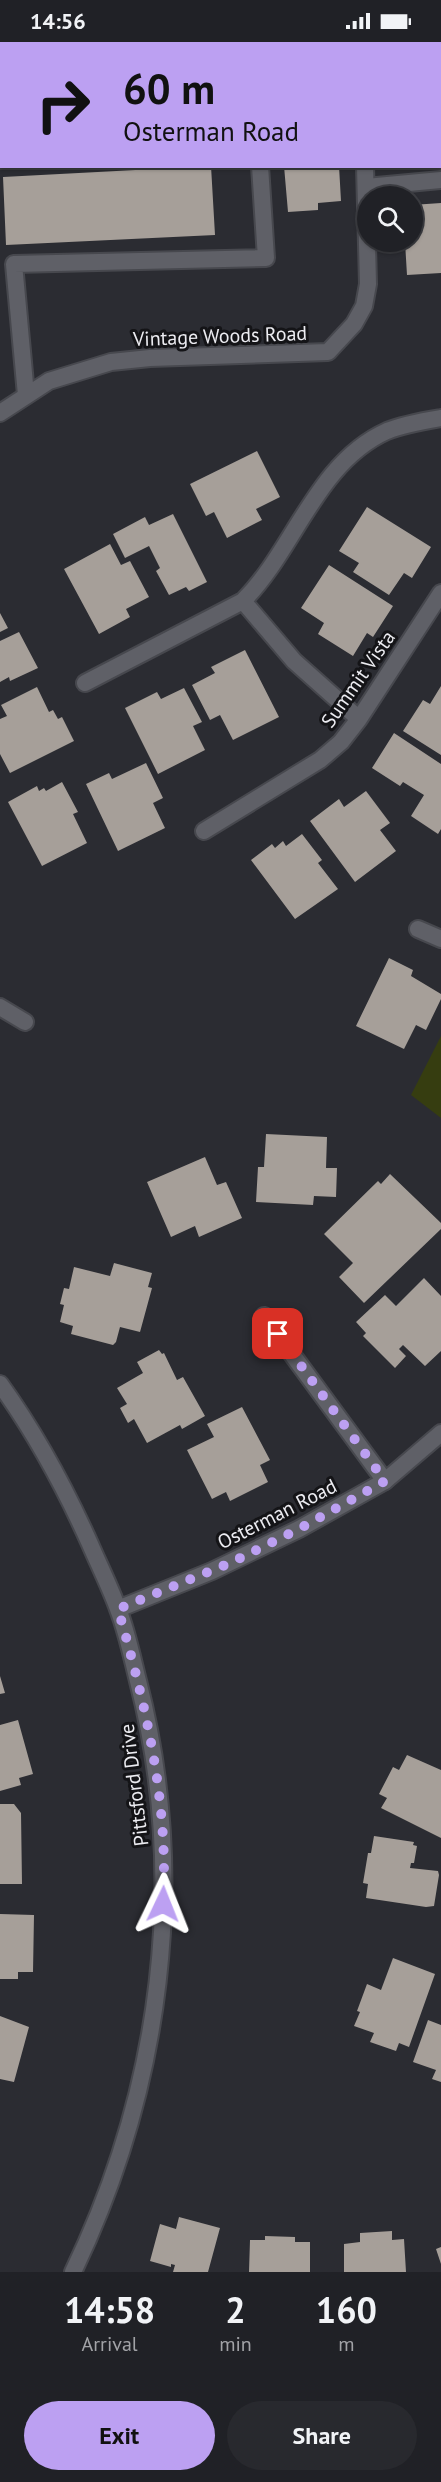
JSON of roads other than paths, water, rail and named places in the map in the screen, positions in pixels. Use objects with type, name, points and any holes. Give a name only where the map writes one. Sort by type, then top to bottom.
[{"type":"street","points":[[26,395],[14,264],[266,258],[260,168]]},
{"type":"street","name":"Vintage Woods Road","points":[[365,168],[366,186]]},
{"type":"street","points":[[377,186],[441,180]]},
{"type":"street","name":"Vintage Woods Road","points":[[0,413],[50,381],[111,362],[150,358],[328,352],[354,324],[364,306],[368,284],[367,252]]},
{"type":"street","points":[[85,683],[243,601],[261,583],[324,484],[341,463],[359,448],[387,431],[441,418]]},
{"type":"street","name":"Summit Vista","points":[[204,831],[320,760],[341,742],[359,719],[441,593]]},
{"type":"street","points":[[243,601],[294,661],[359,719]]},
{"type":"street","points":[[418,929],[441,939]]},
{"type":"street","points":[[0,1007],[25,1022]]},
{"type":"street","points":[[264,1316],[385,1481]]},
{"type":"street","name":"Pittsford Drive","points":[[0,1384],[53,1467],[118,1609],[147,1713],[155,1764],[165,1881],[154,2020],[140,2091],[120,2159],[93,2230],[73,2272]]},
{"type":"street","name":"Osterman Road","points":[[118,1609],[212,1571],[299,1529],[385,1481],[441,1433]]}]
